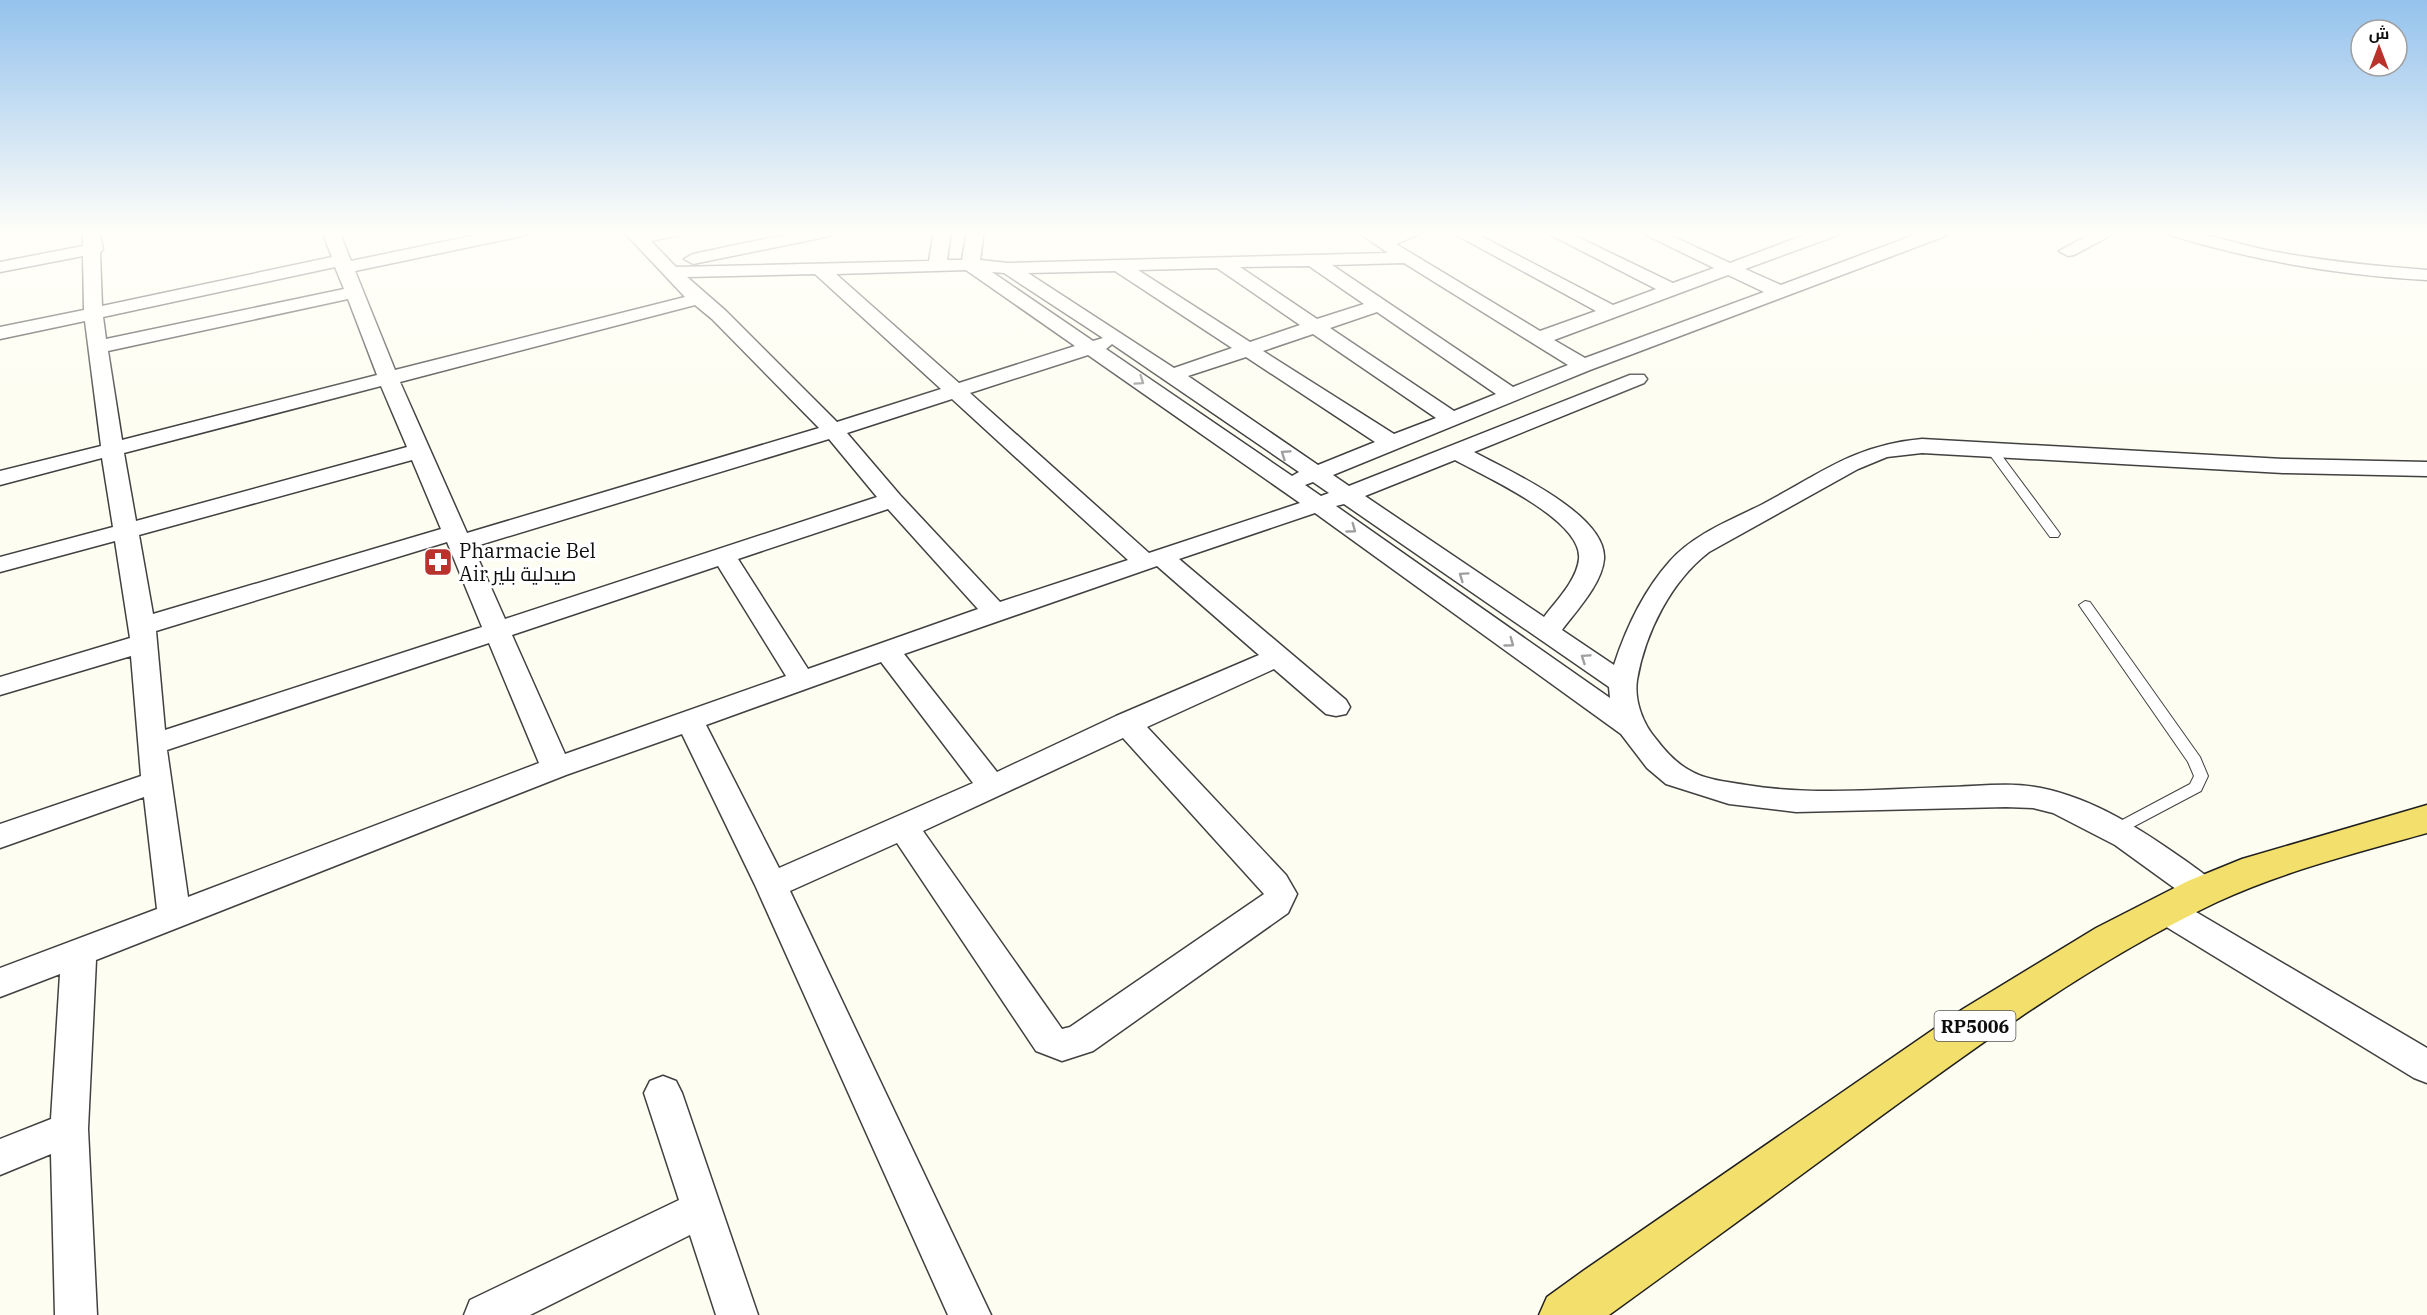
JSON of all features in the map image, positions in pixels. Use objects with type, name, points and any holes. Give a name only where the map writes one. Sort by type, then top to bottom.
[{"type":"main road","name":"RP5006","points":[[1565,1315],[1924,1059],[2034,987],[2185,901],[2272,866],[2427,819]]},
{"type":"street","points":[[93,292],[93,313],[112,449],[143,635],[152,745],[174,915]]},
{"type":"street","points":[[0,333],[200,292]]},
{"type":"street","points":[[98,347],[352,292]]},
{"type":"street","points":[[354,292],[494,630],[556,768]]},
{"type":"street","points":[[692,292],[719,315],[833,430],[892,500],[995,612]]},
{"type":"street","points":[[847,292],[956,390],[1152,558],[1336,707]]},
{"type":"street","points":[[1011,292],[1319,505],[1630,727],[1654,758],[1678,778],[1727,795],[1801,801],[2001,797],[2042,799],[2075,811],[2150,853],[2185,901],[2427,1066]]},
{"type":"street","points":[[1045,292],[1172,375],[1623,684]]},
{"type":"street","points":[[1159,292],[1392,443]]},
{"type":"street","points":[[1265,292],[1452,419]]},
{"type":"street","points":[[1360,292],[1512,395]]},
{"type":"street","points":[[1461,292],[1583,366]]},
{"type":"street","points":[[1574,292],[1612,312]]},
{"type":"street","points":[[1538,339],[1666,292]]},
{"type":"street","points":[[1288,484],[1583,366],[1778,292]]},
{"type":"street","points":[[0,478],[698,299]]},
{"type":"street","points":[[1172,375],[1379,305]]},
{"type":"street","points":[[0,686],[143,635],[457,537],[833,430],[1116,339]]},
{"type":"street","points":[[0,983],[556,768],[995,612],[1347,495],[1637,379]]},
{"type":"street","points":[[1630,727],[1623,684],[1633,648],[1672,573],[1690,554],[1786,501],[1824,476],[1876,451],[1922,446],[2283,466],[2427,469]]},
{"type":"street","points":[[0,565],[419,451]]},
{"type":"street","points":[[1455,451],[1548,504],[1586,534],[1592,558],[1583,580],[1546,633]]},
{"type":"street","points":[[152,745],[892,500]]},
{"type":"street","points":[[723,555],[802,680]]},
{"type":"street","points":[[887,651],[993,787]]},
{"type":"street","points":[[771,885],[904,828],[1126,723],[1277,657]]},
{"type":"street","points":[[690,721],[771,885],[970,1315]]},
{"type":"street","points":[[904,828],[1049,1040],[1062,1045],[1080,1040],[1276,904],[1281,894],[1275,884],[1126,723]]},
{"type":"street","points":[[0,836],[158,781]]},
{"type":"street","points":[[68,1311],[69,1129],[79,951]]},
{"type":"street","points":[[663,1094],[737,1315]]},
{"type":"street","points":[[0,1157],[69,1129]]},
{"type":"street","points":[[485,1315],[702,1209]]},
{"type":"lane","points":[[1993,451],[2054,534]]},
{"type":"lane","points":[[2085,605],[2195,761],[2201,776],[2196,787],[2114,831]]},
{"type":"place","name":"Pharmacie Bel Air صيدلية بلير","points":[[438,562]]}]
